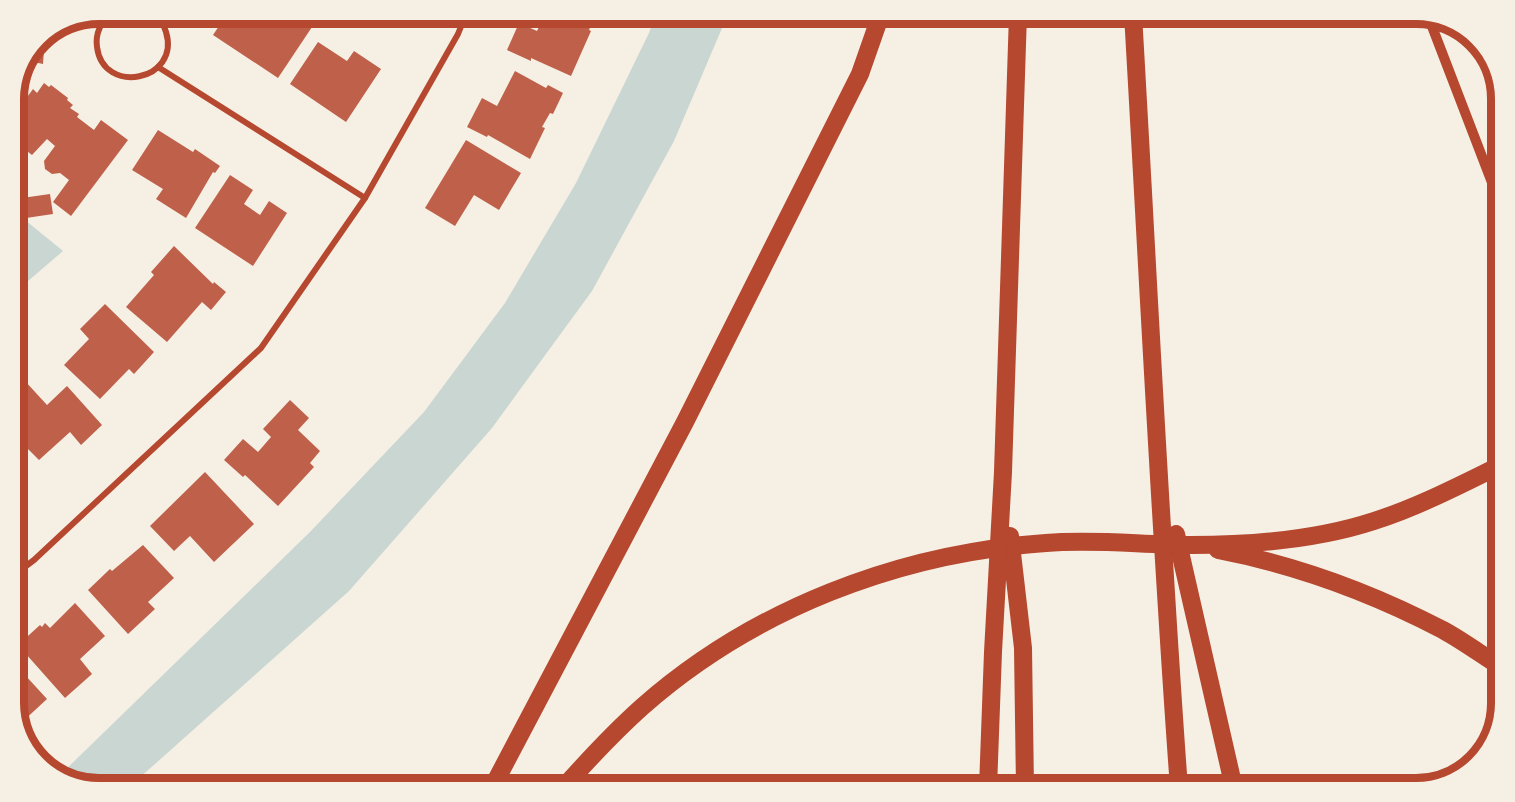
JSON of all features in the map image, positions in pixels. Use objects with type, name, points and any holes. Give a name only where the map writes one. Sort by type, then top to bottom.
[{"type":"highway","points":[[498,778],[685,422],[855,84],[877,24]]},
{"type":"highway","points":[[988,778],[1003,472],[1018,24]]},
{"type":"highway","points":[[1133,24],[1178,778]]},
{"type":"highway","points":[[1159,453],[1205,669],[1231,778]]},
{"type":"highway","points":[[573,778],[642,707],[675,680],[747,631],[825,594],[874,577],[924,562],[1008,547],[1077,541],[1190,545],[1280,540],[1357,526],[1400,512],[1491,470]]},
{"type":"highway","points":[[1003,472],[1023,648],[1025,778]]},
{"type":"highway","points":[[1190,545],[1272,562],[1355,589],[1443,630],[1491,660]]},
{"type":"street","points":[[102,24],[97,37],[100,59],[116,75],[139,78],[149,74],[165,58],[168,36],[163,24]]},
{"type":"street","points":[[24,568],[261,348],[365,198],[462,24]]},
{"type":"street","points":[[1432,26],[1491,180]]},
{"type":"street","points":[[158,67],[365,198]]},
{"type":"shaded area","points":[[652,24],[724,24],[674,141],[592,291],[492,428],[349,591],[139,778],[85,777],[66,770],[310,532],[424,412],[505,303],[576,183]]},
{"type":"shaded area","points":[[24,219],[63,251],[24,284]]},
{"type":"building","points":[[220,24],[314,24],[278,78],[213,35]]},
{"type":"building","points":[[519,24],[537,31],[540,24],[592,24],[589,30],[591,31],[571,76],[507,50]]},
{"type":"building","points":[[318,42],[347,61],[354,51],[381,69],[346,122],[290,84]]},
{"type":"building","points":[[44,49],[43,64],[34,62]]},
{"type":"building","points":[[515,71],[546,88],[548,85],[563,93],[553,114],[550,113],[542,127],[545,128],[530,159],[488,135],[487,137],[467,127],[482,98],[497,106]]},
{"type":"building","points":[[44,83],[49,87],[51,85],[68,98],[67,100],[73,105],[70,108],[79,114],[77,117],[94,130],[101,120],[128,140],[71,216],[53,202],[69,180],[60,173],[52,174],[45,169],[44,161],[55,146],[47,139],[32,155],[24,149],[24,99],[33,89],[37,93]]},
{"type":"building","points":[[158,130],[193,152],[195,149],[220,166],[215,173],[213,172],[186,218],[156,199],[163,189],[132,170]]},
{"type":"building","points":[[466,140],[521,173],[499,210],[474,195],[455,226],[425,208]]},
{"type":"building","points":[[230,175],[253,190],[244,204],[260,215],[269,201],[287,213],[253,266],[195,228]]},
{"type":"building","points":[[50,194],[53,214],[26,218],[24,198]]},
{"type":"building","points":[[174,246],[213,284],[214,282],[226,292],[211,310],[202,302],[167,342],[126,307],[154,275],[151,272]]},
{"type":"building","points":[[105,304],[154,352],[134,374],[129,369],[100,399],[64,365],[89,339],[80,329]]},
{"type":"building","points":[[24,382],[47,405],[67,386],[102,425],[81,445],[70,432],[39,460],[24,445]]},
{"type":"building","points":[[290,400],[309,418],[298,430],[320,451],[310,463],[314,467],[278,506],[245,475],[243,477],[224,460],[243,439],[258,452],[271,437],[263,429]]},
{"type":"building","points":[[205,472],[254,524],[214,562],[190,536],[174,551],[150,526]]},
{"type":"building","points":[[143,545],[174,578],[148,602],[155,609],[128,634],[88,590],[110,569],[112,571]]},
{"type":"building","points":[[75,603],[105,636],[80,659],[92,674],[65,698],[24,652],[24,640],[40,625],[42,627],[45,623],[50,628]]},
{"type":"building","points":[[24,674],[47,699],[26,719]]}]
